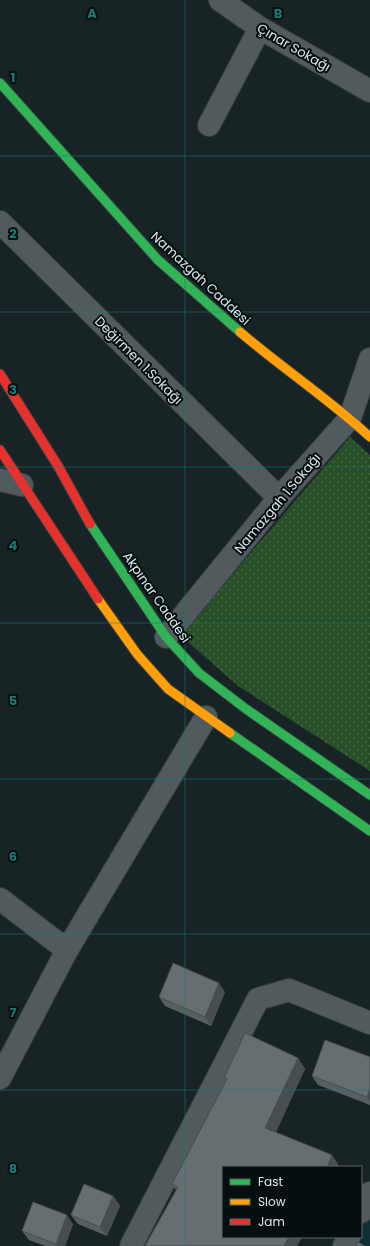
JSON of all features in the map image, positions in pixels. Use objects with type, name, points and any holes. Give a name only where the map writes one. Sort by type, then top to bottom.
[{"type":"main road","name":"Namazgah Caddesi","points":[[0,83],[158,260],[213,310],[256,346],[360,421],[370,437]]},
{"type":"main road","name":"Akpınar Caddesi","points":[[0,374],[58,466],[88,520],[166,637],[199,673],[246,709],[370,795]]},
{"type":"main road","points":[[0,450],[92,590],[137,654],[168,689],[370,831]]},
{"type":"street","name":"Çınar Sokağı","points":[[220,0],[260,28],[369,88]]},
{"type":"street","points":[[209,125],[260,28]]},
{"type":"street","name":"Değirmen 1.Sokağı","points":[[0,222],[279,498]]},
{"type":"street","name":"Namazgah 1.Sokağı","points":[[166,637],[279,498],[360,421],[370,359]]},
{"type":"street","points":[[0,480],[22,485]]},
{"type":"street","points":[[0,1078],[67,950],[206,717]]},
{"type":"street","points":[[0,900],[67,950]]},
{"type":"street","points":[[131,1246],[258,999],[289,990],[370,1023]]},
{"type":"street","points":[[362,1210],[370,1193]]},
{"type":"shaded area","points":[[370,1209],[370,1246],[351,1246],[355,1238],[362,1238],[362,1225]]},
{"type":"green space","points":[[350,437],[370,455],[370,771],[238,686],[180,635]]},
{"type":"building","points":[[173,963],[219,983],[205,1017],[159,997]]},
{"type":"building","points":[[245,1033],[298,1058],[265,1128],[332,1155],[327,1166],[222,1166],[222,1238],[288,1238],[284,1246],[145,1246],[178,1187],[172,1184],[227,1079],[224,1078]]},
{"type":"building","points":[[325,1040],[370,1057],[370,1088],[367,1097],[312,1076]]},
{"type":"building","points":[[84,1184],[113,1196],[100,1227],[71,1215]]},
{"type":"building","points":[[33,1202],[67,1215],[56,1244],[22,1231]]},
{"type":"building","points":[[358,1242],[365,1246],[356,1246]]},
{"type":"traffic: fast","points":[[0,83],[158,260],[240,332]]},
{"type":"traffic: fast","points":[[90,524],[166,637],[199,673],[246,709],[370,795]]},
{"type":"traffic: fast","points":[[230,733],[370,831]]},
{"type":"traffic: slow","points":[[240,332],[370,437]]},
{"type":"traffic: slow","points":[[98,599],[137,654],[168,689],[230,733]]},
{"type":"traffic: jam","points":[[0,374],[58,466],[90,524]]},
{"type":"traffic: jam","points":[[0,450],[98,599]]}]
